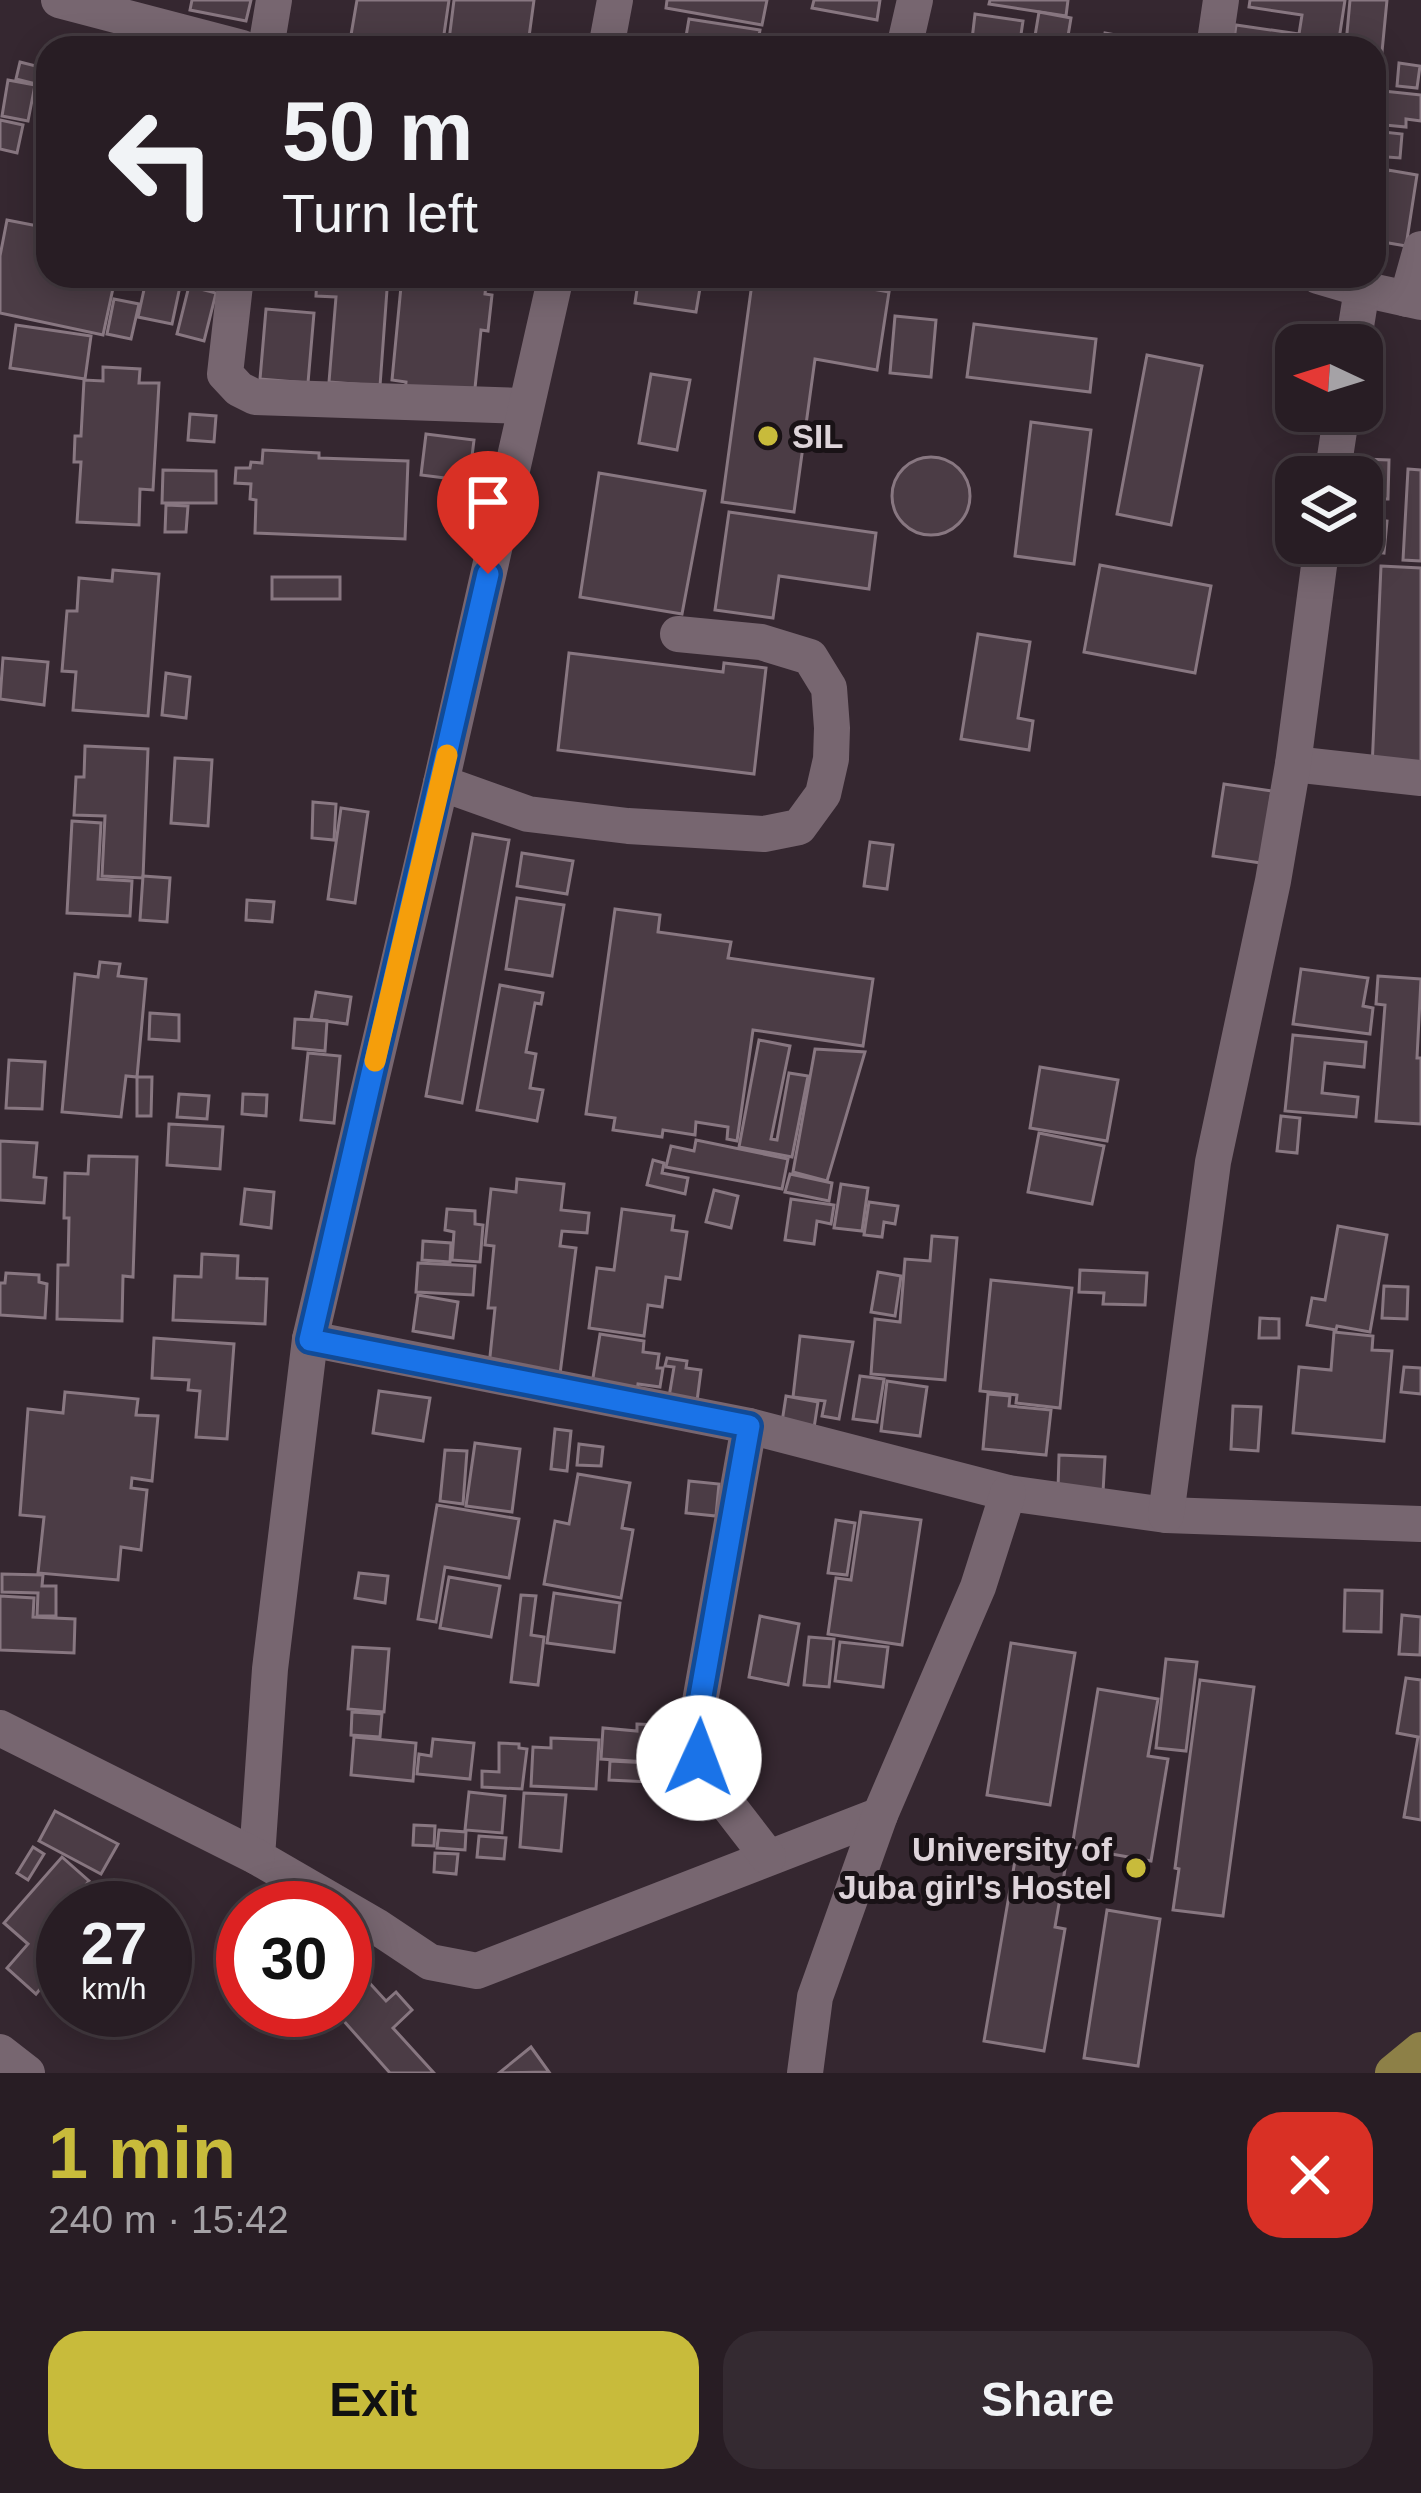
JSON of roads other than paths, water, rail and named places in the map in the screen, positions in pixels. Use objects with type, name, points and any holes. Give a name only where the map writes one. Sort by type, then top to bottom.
[{"type":"main road","points":[[1393,2073],[1421,2050]]},
{"type":"street","points":[[59,0],[196,36]]},
{"type":"street","points":[[268,36],[274,0]]},
{"type":"street","points":[[608,36],[615,0]]},
{"type":"street","points":[[906,36],[914,0]]},
{"type":"street","points":[[1216,36],[1221,0]]},
{"type":"street","points":[[1356,288],[1414,300],[1421,249]]},
{"type":"street","points":[[235,288],[225,374],[255,397],[526,406]]},
{"type":"street","points":[[257,1857],[270,1669],[310,1340],[553,288]]},
{"type":"street","points":[[1356,324],[1362,290]]},
{"type":"street","points":[[1166,1515],[1213,1162],[1273,881],[1319,564]]},
{"type":"street","points":[[441,783],[528,814],[764,834],[799,827],[824,794],[831,759],[829,688],[810,657],[761,642],[678,634]]},
{"type":"street","points":[[1293,764],[1421,778]]},
{"type":"street","points":[[310,1340],[749,1426],[1008,1493],[1166,1515],[1421,1524]]},
{"type":"street","points":[[749,1426],[696,1724],[699,1758],[714,1787],[768,1857]]},
{"type":"street","points":[[805,2073],[815,1997],[880,1815],[978,1587],[1008,1493]]},
{"type":"street","points":[[0,1728],[257,1857],[430,1962],[477,1971],[880,1815]]},
{"type":"street","points":[[0,2052],[27,2073]]},
{"type":"place","name":"SIL","points":[[768,436]]},
{"type":"place","name":"University of Juba girl's Hostel","points":[[1136,1868]]}]
